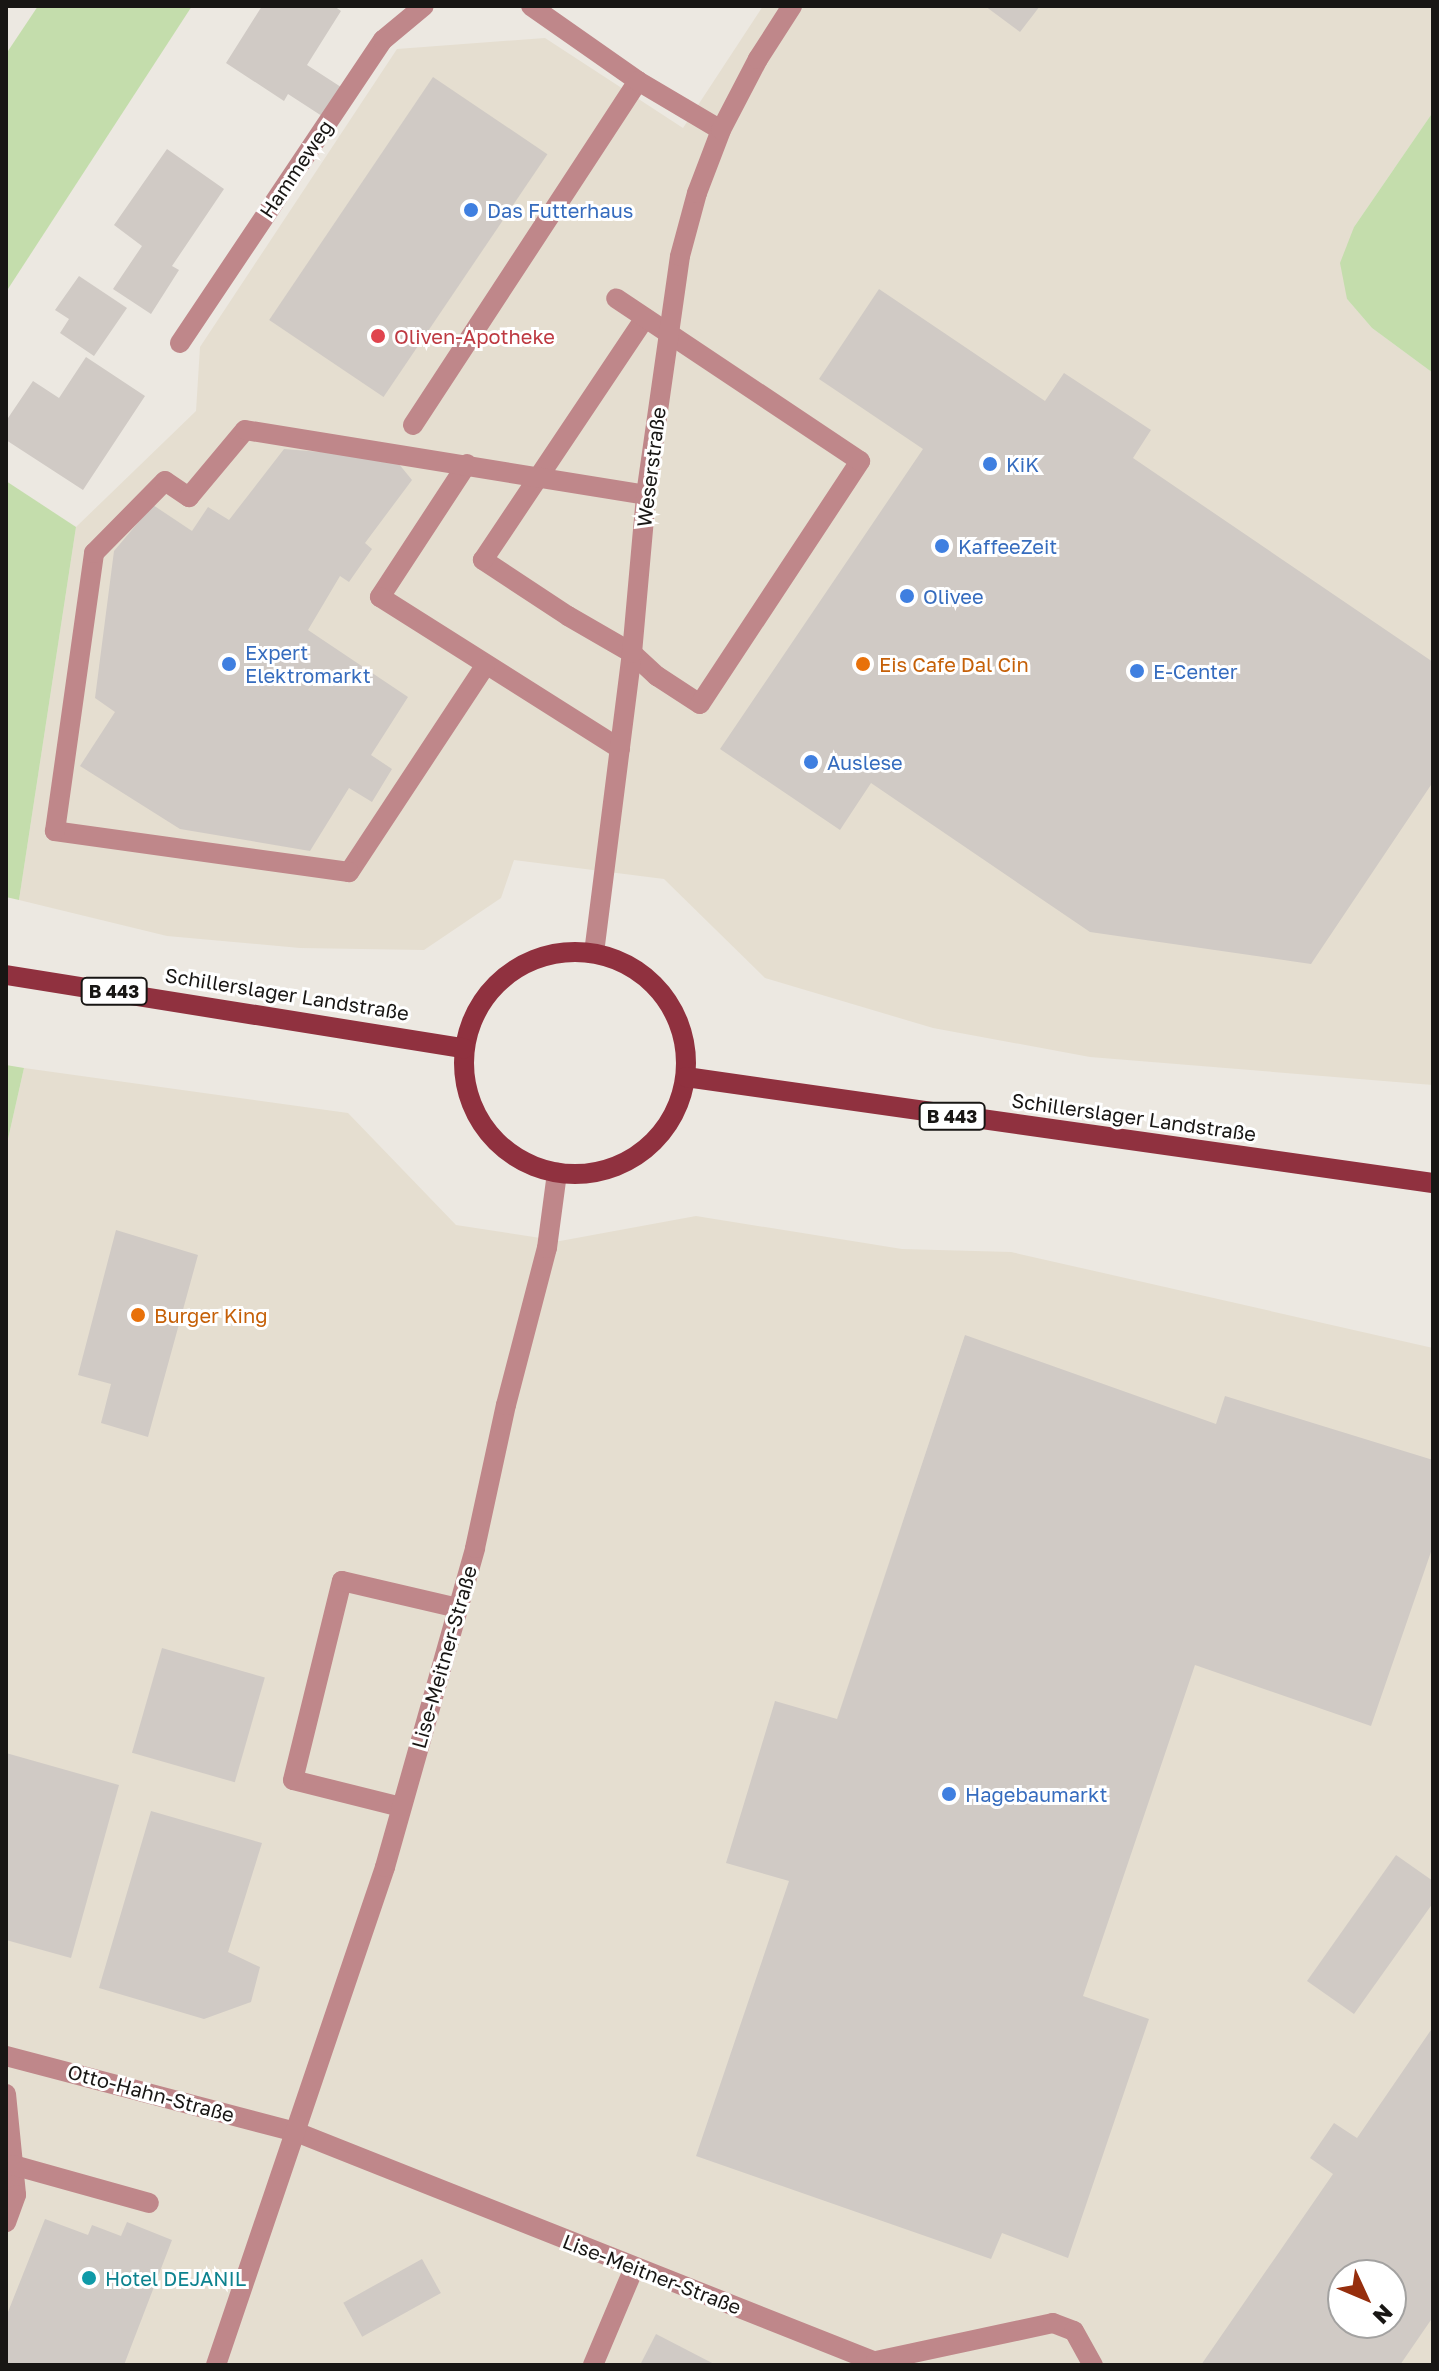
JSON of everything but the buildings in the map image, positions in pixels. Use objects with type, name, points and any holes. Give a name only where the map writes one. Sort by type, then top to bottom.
[{"type":"main road","points":[[558,952],[594,953],[625,963],[652,981],[672,1007],[684,1037],[686,1077],[668,1126],[648,1148],[623,1165],[595,1174],[557,1173],[535,1168],[509,1154],[487,1133],[472,1107],[464,1078],[464,1048],[475,1013],[496,985],[515,970],[558,952]]},
{"type":"main road","name":"Schillerslager Landstraße","points":[[6,975],[464,1048]]},
{"type":"main road","name":"Schillerslager Landstraße","points":[[686,1077],[1433,1183]]},
{"type":"street","name":"Hammeweg","points":[[180,343],[383,40],[424,6]]},
{"type":"street","points":[[531,6],[638,81],[721,130]]},
{"type":"street","name":"Weserstraße","points":[[594,953],[632,653],[646,495],[687,231],[697,193],[721,130],[758,59],[792,6]]},
{"type":"street","points":[[413,425],[638,81]]},
{"type":"street","points":[[616,298],[860,461],[700,704],[657,676],[632,653],[568,616],[483,560],[645,318]]},
{"type":"street","points":[[485,666],[349,872],[55,831],[94,553],[165,481],[189,497],[245,430],[646,495]]},
{"type":"street","points":[[467,464],[380,597],[620,749]]},
{"type":"street","name":"Lise-Meitner-Straße","points":[[216,2365],[385,1867],[458,1608],[547,1248],[557,1173]]},
{"type":"street","points":[[401,1807],[293,1780],[342,1581],[458,1608]]},
{"type":"street","name":"Otto-Hahn-Straße","points":[[6,2056],[296,2132]]},
{"type":"street","points":[[6,2094],[16,2195],[6,2222]]},
{"type":"street","name":"Lise-Meitner-Straße","points":[[296,2132],[880,2363],[1053,2323],[1074,2331],[1093,2365]]},
{"type":"street","points":[[13,2165],[149,2203]]},
{"type":"street","points":[[593,2365],[634,2268]]},
{"type":"shaded area","points":[[763,6],[1433,6],[1433,112],[1354,227],[1347,299],[1372,328],[1433,373],[1433,1085],[1090,1057],[933,1028],[765,978],[664,879],[514,860],[501,898],[424,950],[300,948],[167,936],[19,900],[76,527],[196,411],[200,347],[397,49],[545,38],[683,128]]},
{"type":"shaded area","points":[[24,1068],[348,1113],[456,1225],[560,1241],[696,1216],[902,1249],[1011,1252],[1433,1348],[1433,2365],[6,2365],[6,1148]]},
{"type":"green space","points":[[38,6],[192,6],[6,292],[6,54]]},
{"type":"green space","points":[[1433,112],[1433,373],[1372,328],[1347,299],[1340,263],[1354,227]]},
{"type":"green space","points":[[6,481],[76,527],[19,900],[6,897]]},
{"type":"green space","points":[[6,1065],[24,1068],[6,1148]]},
{"type":"place","name":"Das Futterhaus","points":[[471,210]]},
{"type":"place","name":"Oliven-Apotheke","points":[[378,336]]},
{"type":"place","name":"KiK","points":[[990,464]]},
{"type":"place","name":"KaffeeZeit","points":[[942,546]]},
{"type":"place","name":"Olivee","points":[[907,596]]},
{"type":"place","name":"Expert Elektromarkt","points":[[229,664]]},
{"type":"place","name":"Eis Cafe Dal Cin","points":[[863,664]]},
{"type":"place","name":"E-Center","points":[[1137,671]]},
{"type":"place","name":"Auslese","points":[[811,762]]},
{"type":"place","name":"Burger King","points":[[138,1315]]},
{"type":"place","name":"Hagebaumarkt","points":[[949,1794]]},
{"type":"place","name":"Hotel DEJANIL","points":[[89,2278]]}]
